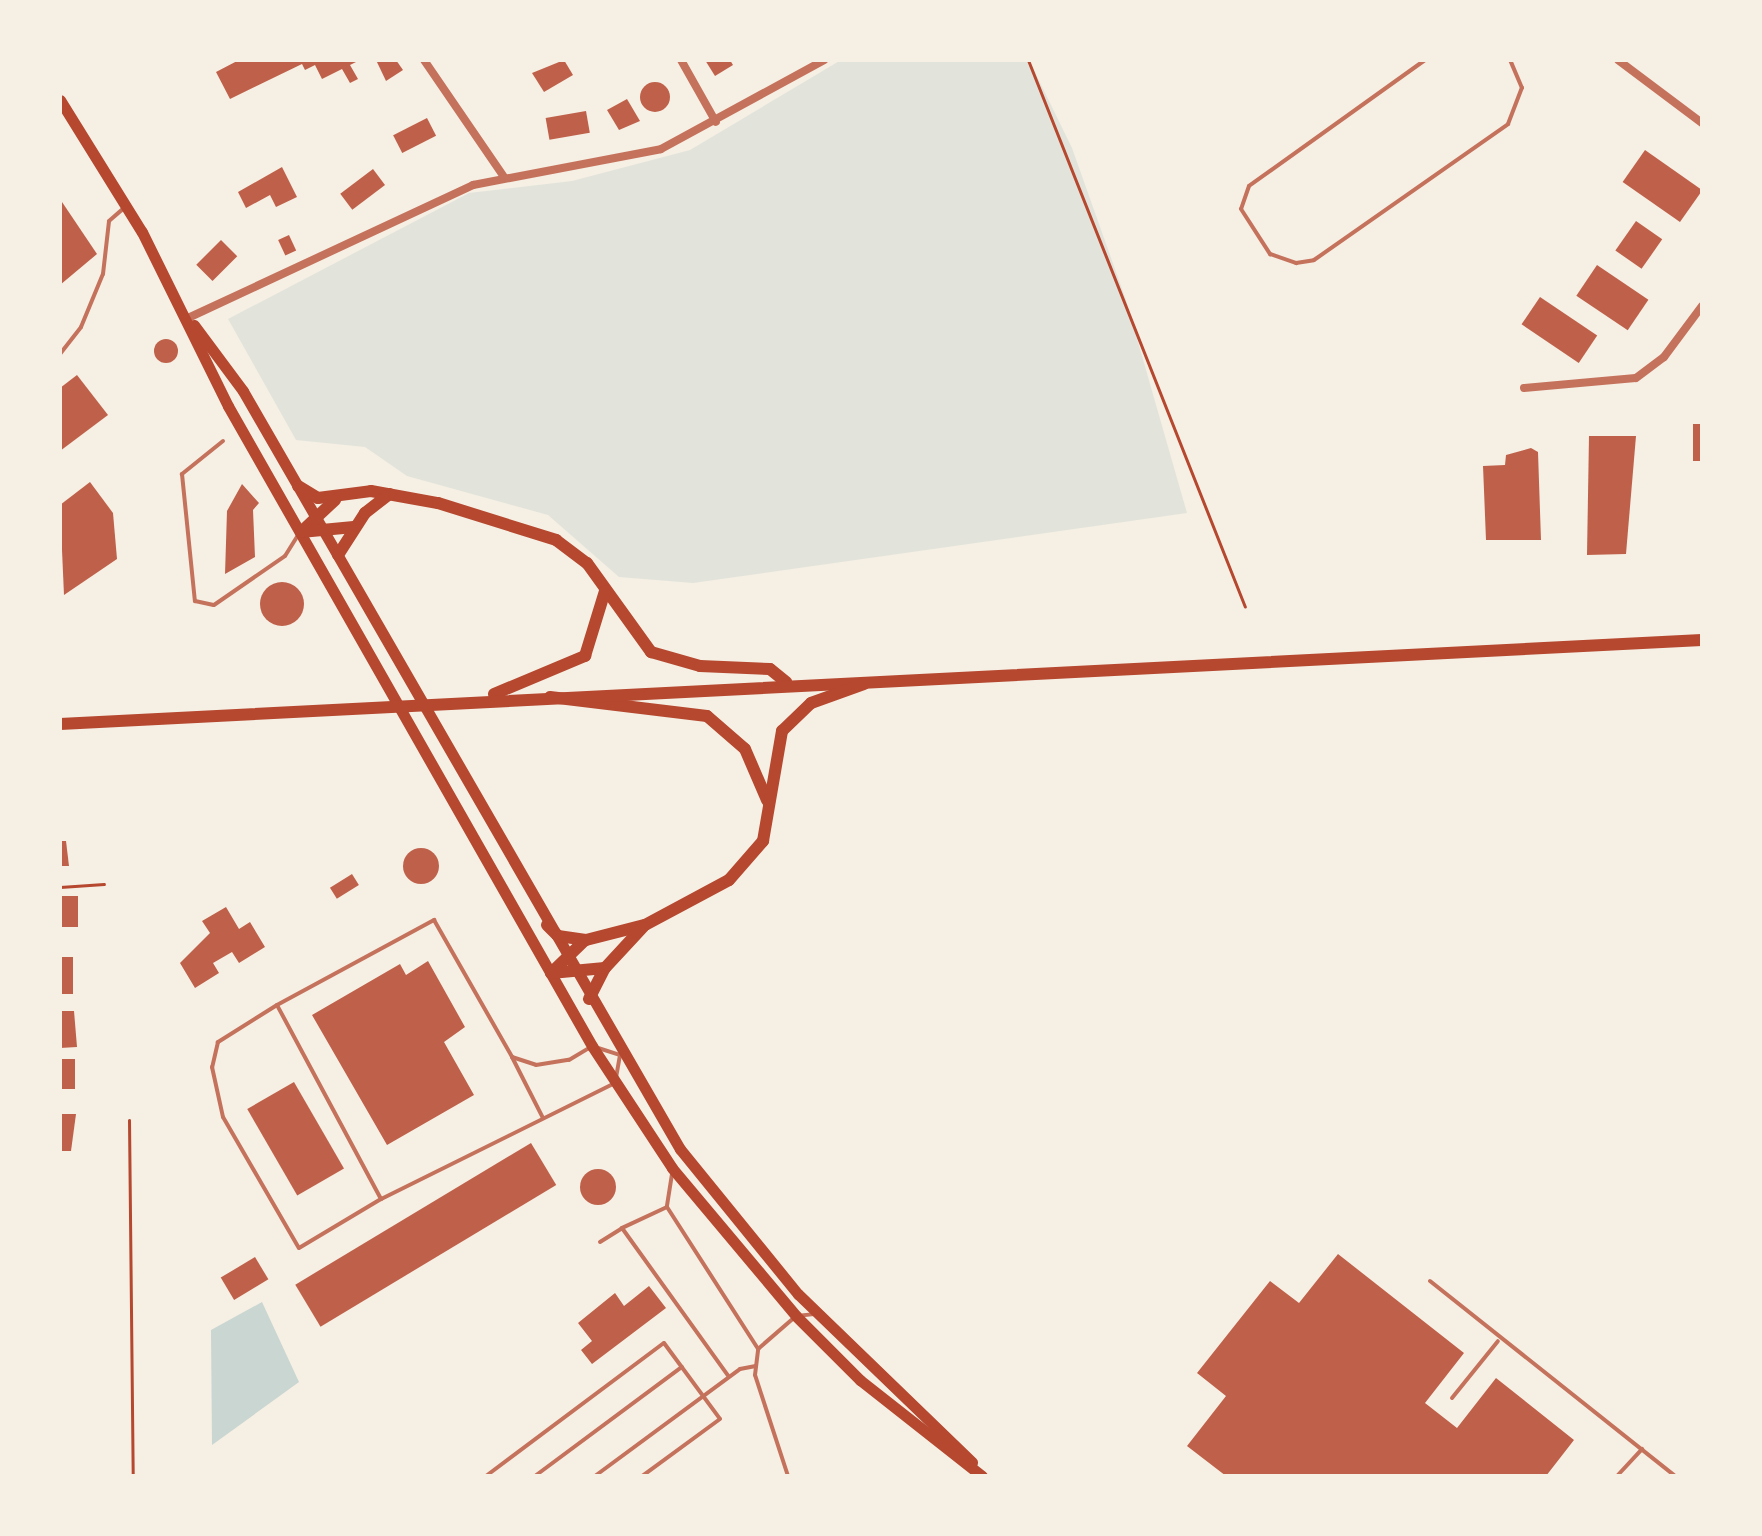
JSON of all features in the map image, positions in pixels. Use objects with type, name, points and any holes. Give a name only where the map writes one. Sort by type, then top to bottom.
[{"type":"main road","points":[[60,100],[126,206],[301,532],[592,1046],[672,1168],[796,1316],[871,1390],[984,1476]]},
{"type":"main road","points":[[188,318],[243,391],[620,1055],[717,1199],[798,1294],[984,1476]]},
{"type":"main road","points":[[298,486],[335,500],[389,494],[556,540],[587,563],[651,652],[700,666],[770,669],[786,682]]},
{"type":"main road","points":[[338,555],[354,527],[389,494]]},
{"type":"main road","points":[[301,532],[314,514],[335,500]]},
{"type":"main road","points":[[301,532],[354,527]]},
{"type":"main road","points":[[485,698],[585,656],[596,639],[605,591]]},
{"type":"main road","points":[[60,724],[540,694],[1702,640]]},
{"type":"main road","points":[[551,973],[564,956],[586,940],[645,925],[729,880],[752,859],[763,841],[775,746],[790,721],[811,703],[878,679]]},
{"type":"main road","points":[[540,694],[575,704],[707,716],[745,749],[768,802]]},
{"type":"main road","points":[[547,925],[558,936],[586,940]]},
{"type":"main road","points":[[589,999],[605,968],[645,925]]},
{"type":"main road","points":[[551,973],[605,968]]},
{"type":"street","points":[[424,60],[504,177]]},
{"type":"street","points":[[681,60],[716,122]]},
{"type":"street","points":[[188,318],[473,185],[661,149],[716,122],[824,60]]},
{"type":"street","points":[[1618,60],[1702,123]]},
{"type":"street","points":[[1524,388],[1636,378],[1664,357],[1702,306]]},
{"type":"lane","points":[[1425,60],[1249,186],[1241,209],[1270,254],[1296,263],[1314,260],[1508,124],[1522,88],[1510,60]]},
{"type":"lane","points":[[60,354],[81,327],[103,274],[109,221],[126,206]]},
{"type":"lane","points":[[223,441],[182,474],[195,601],[214,605],[261,575],[301,532]]},
{"type":"lane","points":[[512,1057],[536,1065],[569,1060],[592,1046],[620,1055],[615,1083],[381,1199],[299,1248],[223,1117],[212,1067],[218,1042],[277,1005],[434,920],[543,1118]]},
{"type":"lane","points":[[277,1005],[381,1199]]},
{"type":"lane","points":[[672,1168],[667,1207],[758,1349],[756,1366],[788,1476]]},
{"type":"lane","points":[[600,1242],[667,1207]]},
{"type":"lane","points":[[622,1228],[729,1377]]},
{"type":"lane","points":[[1430,1281],[1498,1340],[1675,1476]]},
{"type":"lane","points":[[796,1316],[798,1294]]},
{"type":"lane","points":[[758,1349],[796,1316],[817,1313]]},
{"type":"lane","points":[[1452,1398],[1498,1340]]},
{"type":"lane","points":[[486,1476],[664,1343],[720,1419],[642,1476]]},
{"type":"lane","points":[[595,1476],[729,1377],[756,1366]]},
{"type":"lane","points":[[535,1476],[682,1367]]},
{"type":"lane","points":[[1617,1476],[1642,1449]]},
{"type":"path","points":[[1028,60],[1245,607]]},
{"type":"path","points":[[60,887],[104,884]]},
{"type":"path","points":[[129,1120],[133,1476]]},
{"type":"shaded area","points":[[841,60],[1029,60],[1072,148],[1126,300],[1187,513],[693,583],[619,577],[548,515],[407,476],[365,447],[296,440],[228,319],[469,193],[572,181],[690,150]]},
{"type":"shaded area","points":[[262,1302],[299,1382],[212,1445],[211,1330]]},
{"type":"building","points":[[239,60],[360,60],[350,65],[358,79],[350,83],[342,69],[322,79],[315,65],[305,70],[302,64],[230,99],[216,72]]},
{"type":"building","points":[[376,60],[396,60],[403,70],[386,81]]},
{"type":"building","points":[[564,60],[573,75],[544,92],[532,73]]},
{"type":"building","points":[[705,60],[730,60],[733,65],[715,76]]},
{"type":"building","points":[[655,82],[666,86],[670,97],[666,108],[655,112],[644,108],[640,97],[644,86]]},
{"type":"building","points":[[627,99],[640,121],[619,130],[607,110]]},
{"type":"building","points":[[586,111],[590,133],[549,140],[546,118]]},
{"type":"building","points":[[427,118],[436,136],[402,153],[393,135]]},
{"type":"building","points":[[1645,150],[1702,190],[1680,222],[1623,182]]},
{"type":"building","points":[[282,167],[297,197],[276,207],[270,195],[246,208],[238,192]]},
{"type":"building","points":[[373,169],[385,185],[352,210],[340,194]]},
{"type":"building","points":[[60,199],[97,254],[60,285]]},
{"type":"building","points":[[1636,221],[1662,239],[1642,269],[1615,250]]},
{"type":"building","points":[[289,235],[296,250],[285,255],[278,240]]},
{"type":"building","points":[[221,240],[237,256],[213,281],[196,265]]},
{"type":"building","points":[[1597,265],[1648,300],[1628,330],[1576,296]]},
{"type":"building","points":[[1540,297],[1597,336],[1579,363],[1522,324]]},
{"type":"building","points":[[166,339],[175,342],[178,351],[175,360],[166,363],[157,360],[154,351],[157,342]]},
{"type":"building","points":[[77,375],[108,415],[60,451],[60,388]]},
{"type":"building","points":[[1693,424],[1702,424],[1702,461],[1693,461]]},
{"type":"building","points":[[1589,436],[1636,436],[1626,554],[1587,555]]},
{"type":"building","points":[[1531,448],[1538,452],[1541,540],[1486,540],[1483,466],[1505,465],[1506,455]]},
{"type":"building","points":[[90,482],[113,513],[117,559],[64,595],[60,505]]},
{"type":"building","points":[[242,484],[259,503],[253,510],[255,557],[225,574],[227,511]]},
{"type":"building","points":[[282,582],[297,589],[304,604],[297,619],[282,626],[267,619],[260,604],[267,589]]},
{"type":"building","points":[[60,841],[66,841],[69,866],[60,866]]},
{"type":"building","points":[[421,848],[433,854],[439,866],[433,878],[421,884],[409,878],[403,866],[409,854]]},
{"type":"building","points":[[352,874],[359,885],[337,899],[330,888]]},
{"type":"building","points":[[60,896],[78,896],[78,927],[60,927]]},
{"type":"building","points":[[226,907],[239,929],[250,922],[265,947],[239,963],[232,952],[213,963],[219,973],[195,988],[180,963],[210,933],[202,921]]},
{"type":"building","points":[[60,957],[73,957],[73,994],[60,994]]},
{"type":"building","points":[[428,961],[465,1027],[444,1042],[474,1095],[387,1145],[312,1015],[400,964],[406,975]]},
{"type":"building","points":[[60,1011],[74,1011],[77,1047],[60,1048]]},
{"type":"building","points":[[60,1059],[75,1059],[75,1089],[60,1089]]},
{"type":"building","points":[[294,1082],[344,1169],[297,1196],[247,1109]]},
{"type":"building","points":[[60,1114],[76,1114],[71,1151],[60,1151]]},
{"type":"building","points":[[531,1143],[556,1185],[321,1327],[295,1285]]},
{"type":"building","points":[[598,1169],[611,1174],[616,1187],[611,1200],[598,1205],[585,1200],[580,1187],[585,1174]]},
{"type":"building","points":[[1338,1254],[1464,1353],[1425,1403],[1457,1428],[1496,1378],[1574,1440],[1546,1476],[1226,1476],[1187,1446],[1226,1396],[1197,1373],[1270,1281],[1299,1303]]},
{"type":"building","points":[[255,1257],[268,1279],[234,1300],[221,1278]]},
{"type":"building","points":[[649,1286],[666,1308],[592,1364],[581,1350],[592,1341],[578,1323],[615,1293],[624,1306]]}]
